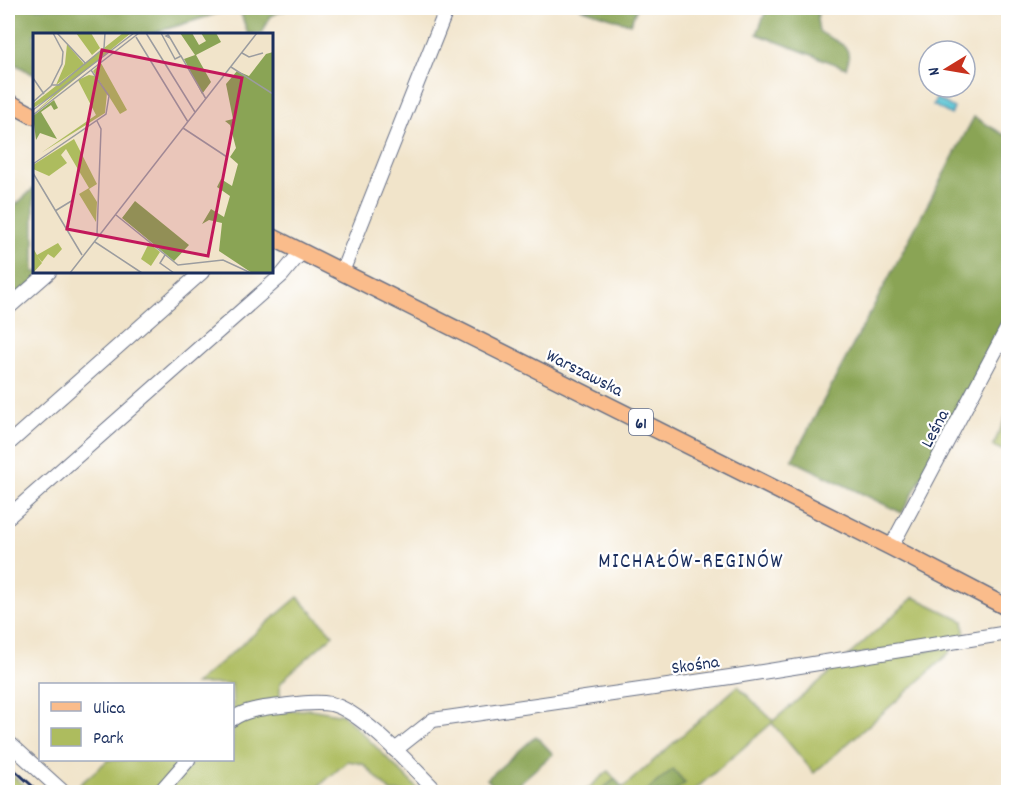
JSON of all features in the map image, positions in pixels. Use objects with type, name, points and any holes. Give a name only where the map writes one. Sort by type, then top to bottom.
[{"type":"main road","points":[[8,102],[33,115]]},
{"type":"main road","name":"Warszawska","points":[[273,238],[891,547],[1008,608]]},
{"type":"street","points":[[342,272],[447,8]]},
{"type":"street","points":[[8,517],[282,275],[302,253]]},
{"type":"street","points":[[8,308],[48,273]]},
{"type":"street","points":[[8,444],[201,273]]},
{"type":"street","name":"Leśna","points":[[891,547],[1008,327]]},
{"type":"street","name":"Skośna","points":[[395,750],[433,720],[730,677],[1008,633]]},
{"type":"street","points":[[234,718],[243,712],[265,708],[305,703],[331,704],[347,710],[395,750],[437,792]]},
{"type":"street","points":[[8,742],[63,792]]},
{"type":"street","points":[[160,792],[186,761]]},
{"type":"green space","points":[[8,8],[235,8],[154,33],[33,33],[33,74],[8,60]]},
{"type":"green space","points":[[239,8],[290,8],[270,16],[262,33],[248,33]]},
{"type":"green space","points":[[580,8],[637,8],[630,24]]},
{"type":"green space","points":[[767,8],[819,8],[817,19],[819,31],[846,48],[848,60],[846,68],[757,34]]},
{"type":"green space","points":[[974,117],[1008,137],[1008,319],[902,513],[792,460]]},
{"type":"green space","points":[[33,189],[33,273],[46,273],[8,303],[8,212]]},
{"type":"green space","points":[[1008,412],[1008,453],[993,446]]},
{"type":"green space","points":[[298,597],[333,635],[280,684],[280,698],[263,702],[234,716],[234,683],[196,683]]},
{"type":"green space","points":[[914,597],[963,621],[965,637],[848,656]]},
{"type":"green space","points":[[950,647],[950,652],[917,683],[814,773],[772,723],[692,792],[673,792],[685,783],[673,770],[645,792],[618,792],[738,686],[773,721],[839,665]]},
{"type":"green space","points":[[310,709],[343,715],[421,792],[391,792],[363,764],[348,761],[312,792],[167,792],[194,761],[234,761],[234,722],[245,716]]},
{"type":"green space","points":[[536,736],[553,754],[509,792],[499,792],[487,779]]},
{"type":"green space","points":[[107,761],[182,761],[155,792],[71,792]]},
{"type":"green space","points":[[673,769],[685,783],[673,792],[645,792]]},
{"type":"green space","points":[[608,771],[615,779],[599,792],[584,792]]},
{"type":"green space","points":[[8,772],[32,792],[8,792]]},
{"type":"green space","points":[[615,779],[623,788],[618,792],[599,792]]},
{"type":"water","points":[[938,99],[954,108],[951,115],[933,105]]},
{"type":"railway","points":[[8,764],[39,792]]},
{"type":"district","name":"MICHAŁÓW-REGINÓW","points":[[691,560]]}]
